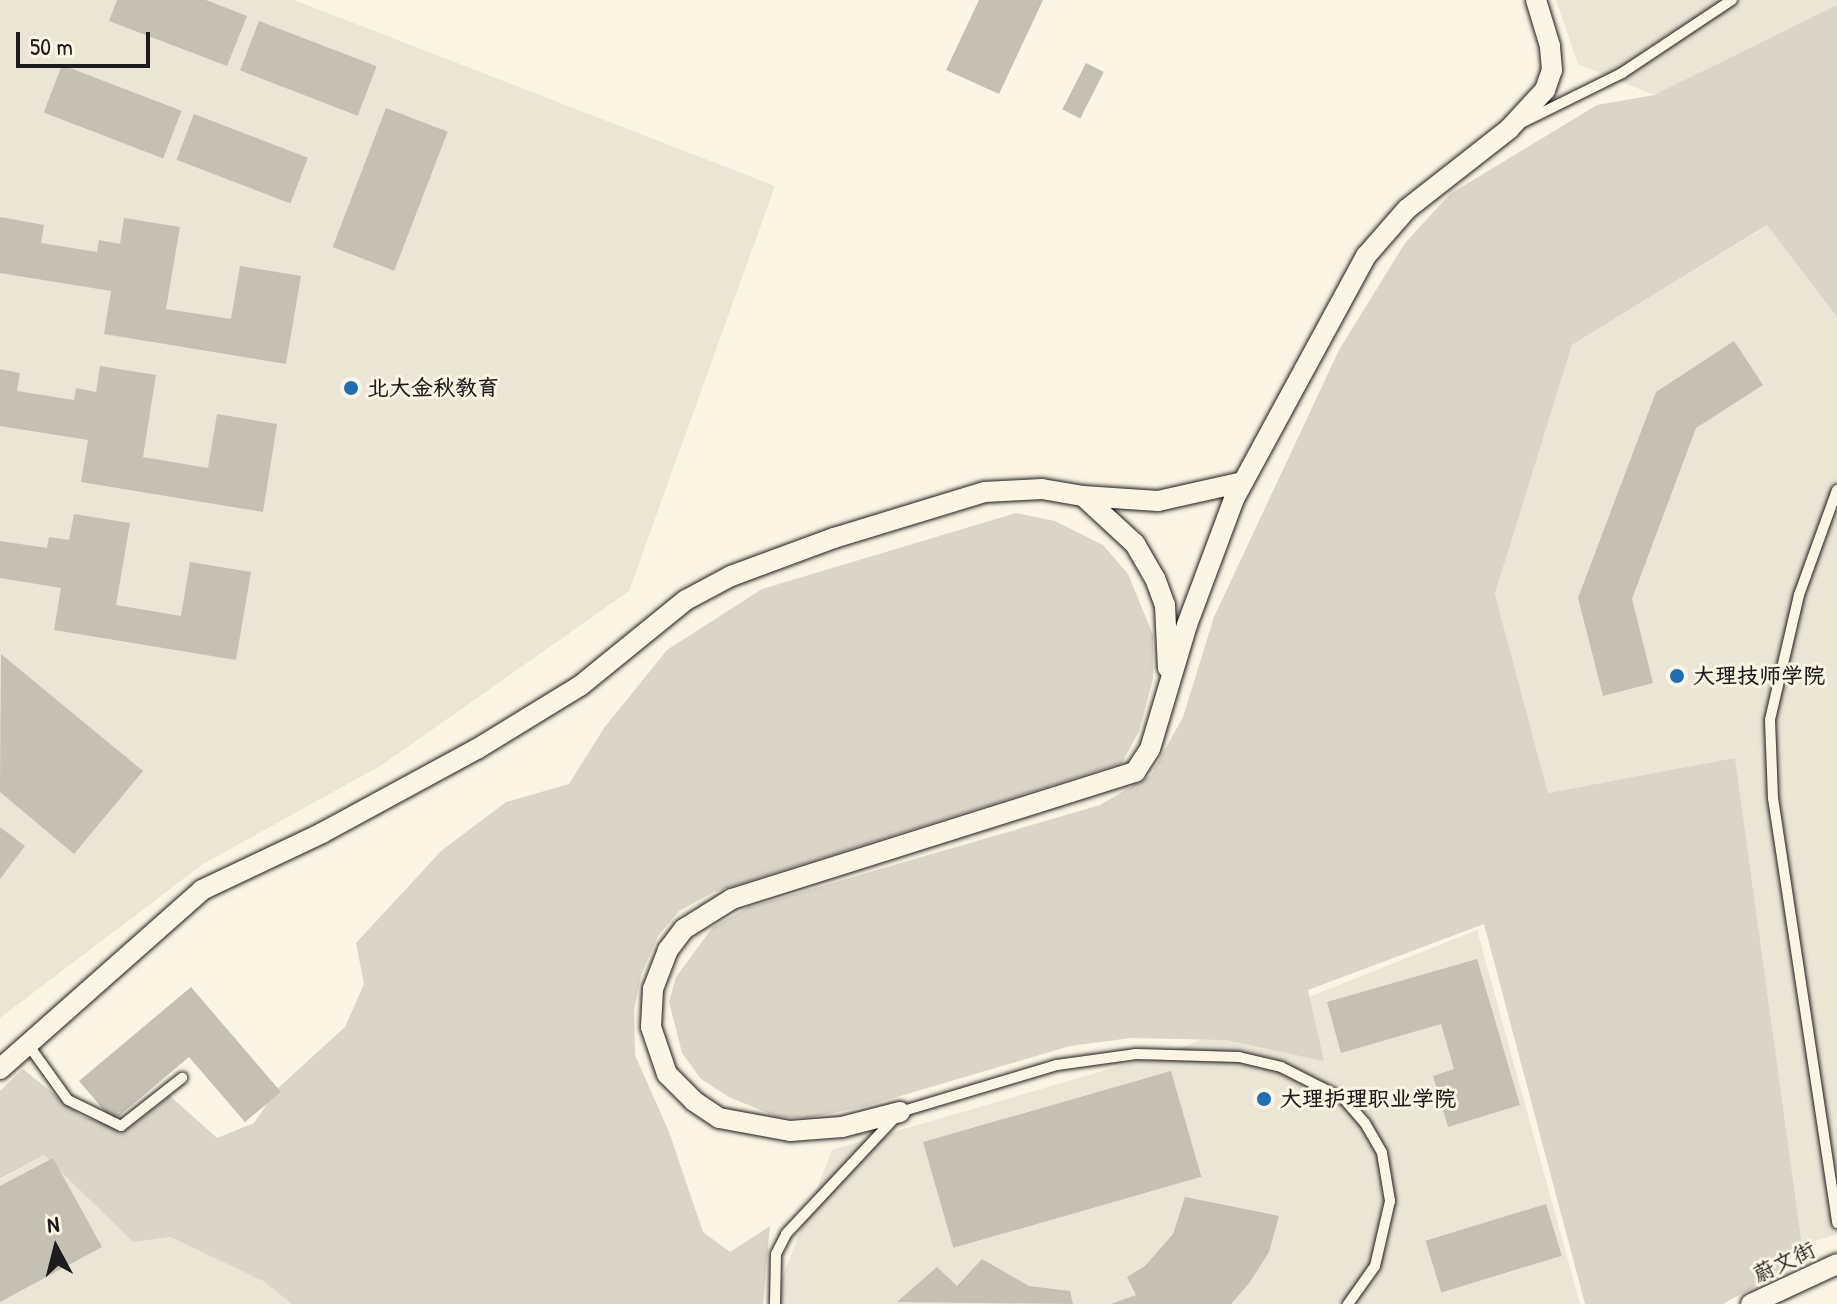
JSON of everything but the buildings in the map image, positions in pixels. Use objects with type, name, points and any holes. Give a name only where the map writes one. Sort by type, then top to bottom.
[{"type":"street","points":[[900,1112],[842,1127],[790,1131],[719,1118],[694,1101],[667,1074],[651,1027],[653,989],[668,950],[684,929],[732,899],[1135,772],[1150,749],[1187,625],[1243,482],[1366,256],[1432,186],[1509,129],[1545,90],[1552,70],[1548,28],[1536,0]]},
{"type":"street","points":[[0,1069],[26,1041],[202,890],[322,833],[477,749],[580,686],[686,600],[731,576],[984,492],[1042,489],[1083,496],[1158,501],[1243,482]]},
{"type":"street","points":[[1083,496],[1135,544],[1155,578],[1165,605],[1169,687]]},
{"type":"street","name":"蔚文街","points":[[1751,1304],[1837,1264]]},
{"type":"lane","points":[[1509,129],[1622,73],[1732,0]]},
{"type":"lane","points":[[1837,490],[1799,595],[1770,720],[1773,798],[1837,1223]]},
{"type":"lane","points":[[26,1041],[68,1100],[121,1126],[182,1078]]},
{"type":"lane","points":[[775,1304],[776,1254],[786,1234],[900,1112],[1057,1065],[1136,1054],[1239,1057],[1311,1077],[1344,1099],[1365,1123],[1388,1177],[1382,1246],[1364,1289],[1348,1304]]},
{"type":"shaded area","name":"北大金秋教育","points":[[0,0],[294,0],[775,186],[629,591],[382,765],[203,864],[0,1018]]},
{"type":"shaded area","points":[[1556,0],[1837,0],[1837,5],[1654,95],[1578,64]]},
{"type":"shaded area","points":[[1837,5],[1837,317],[1767,225],[1572,345],[1495,594],[1548,793],[1735,758],[1802,1245],[1777,1274],[1723,1304],[1585,1304],[1484,924],[1308,990],[1324,1061],[1226,1040],[1131,1038],[1070,1046],[863,1107],[807,1118],[777,1117],[729,1097],[701,1079],[682,1053],[669,1002],[676,977],[713,927],[747,908],[1100,805],[1151,775],[1183,717],[1214,617],[1339,350],[1405,243],[1450,194],[1597,105],[1654,95]]},
{"type":"shaded area","name":"大理技师学院","points":[[1768,225],[1837,317],[1837,1234],[1802,1245],[1735,759],[1548,793],[1495,594],[1572,345]]},
{"type":"shaded area","points":[[1016,513],[1055,521],[1103,545],[1128,574],[1153,635],[1153,679],[1139,731],[1122,763],[714,892],[679,911],[658,936],[641,975],[634,1010],[635,1055],[669,1132],[703,1232],[730,1252],[770,1226],[763,1304],[292,1304],[263,1281],[170,1237],[133,1242],[44,1155],[0,1179],[0,1091],[23,1069],[81,1116],[126,1130],[170,1096],[217,1138],[254,1123],[277,1089],[345,1027],[364,984],[356,943],[441,851],[506,802],[569,784],[604,728],[667,650],[762,589]]},
{"type":"shaded area","name":"大理护理职业学院","points":[[1477,930],[1580,1304],[772,1304],[832,1150],[1178,1049]]},
{"type":"shaded area","points":[[44,1155],[133,1241],[170,1237],[263,1281],[292,1304],[0,1304],[0,1180]]},
{"type":"place","name":"北大金秋教育","points":[[351,388]]},
{"type":"place","name":"大理技师学院","points":[[1677,676]]},
{"type":"place","name":"大理护理职业学院","points":[[1264,1099]]}]
